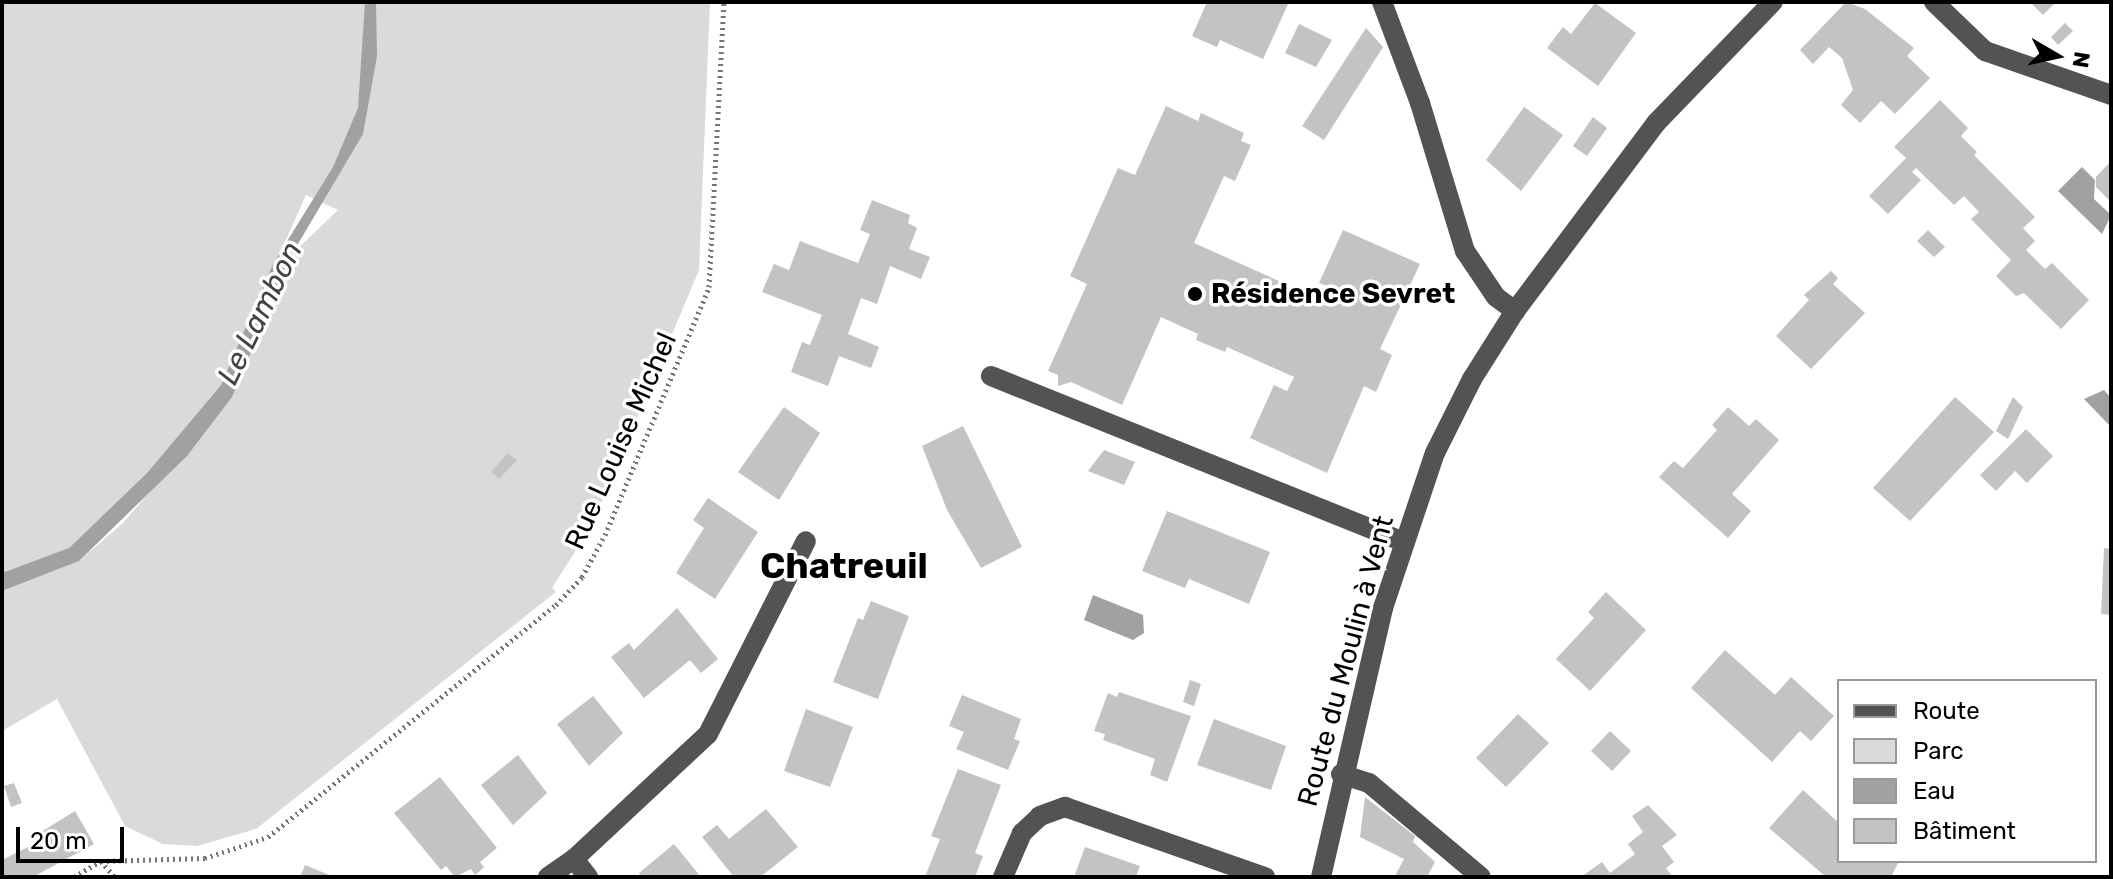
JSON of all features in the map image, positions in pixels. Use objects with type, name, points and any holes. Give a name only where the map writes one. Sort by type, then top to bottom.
[{"type":"street","points":[[1382,2],[1420,103],[1465,251],[1496,297],[1515,311]]},
{"type":"street","name":"Route du Moulin à Vent","points":[[1321,877],[1341,774],[1404,542],[1435,453],[1479,366],[1515,311],[1656,123],[1773,2]]},
{"type":"street","points":[[1934,2],[1985,51],[2111,95]]},
{"type":"street","points":[[991,376],[1404,542]]},
{"type":"street","points":[[548,877],[574,859],[708,734],[806,541]]},
{"type":"street","points":[[1341,774],[1369,783],[1481,877]]},
{"type":"street","points":[[1003,877],[1022,833],[1040,816],[1065,807],[1265,877]]},
{"type":"street","points":[[574,859],[588,877]]},
{"type":"path","name":"Rue Louise Michel","points":[[74,877],[101,861],[205,858],[268,837],[556,605],[582,577],[611,521],[709,287],[724,2]]},
{"type":"path","points":[[101,861],[115,877]]},
{"type":"green space","points":[[2,2],[710,2],[699,270],[592,525],[552,588],[556,592],[256,829],[197,846],[163,844],[125,826],[57,699],[2,731],[2,591],[79,561],[123,523],[231,397],[292,254],[338,210],[306,195],[221,385],[147,473],[68,549],[2,573]]},
{"type":"water","name":"Le Lambon","points":[[365,2],[376,2],[377,56],[363,134],[292,254],[232,397],[187,456],[79,561],[2,591],[2,573],[69,548],[147,473],[221,385],[273,264],[333,167],[358,108]]},
{"type":"water","points":[[2082,167],[2095,180],[2094,199],[2111,215],[2102,234],[2058,191]]},
{"type":"water","points":[[2104,390],[2111,398],[2111,427],[2084,399]]},
{"type":"water","points":[[1093,595],[1143,615],[1144,633],[1133,640],[1084,620]]},
{"type":"building","points":[[1207,2],[1289,2],[1263,59],[1220,40],[1217,47],[1192,36]]},
{"type":"building","points":[[1846,2],[1865,9],[1914,48],[1907,56],[1930,78],[1895,114],[1881,101],[1860,123],[1841,105],[1853,90],[1842,58],[1829,47],[1813,64],[1800,50]]},
{"type":"building","points":[[2030,2],[2056,2],[2043,15]]},
{"type":"building","points":[[1595,3],[1636,33],[1598,86],[1547,48],[1563,27],[1571,34]]},
{"type":"building","points":[[2065,23],[2073,31],[2058,45],[2051,37]]},
{"type":"building","points":[[1299,24],[1332,40],[1316,67],[1285,53]]},
{"type":"building","points":[[1366,28],[1383,47],[1324,140],[1302,126]]},
{"type":"building","points":[[1940,100],[1968,128],[1961,136],[1977,152],[1974,155],[2035,217],[2023,228],[2035,241],[2026,250],[2045,269],[2052,263],[2089,300],[2061,329],[2024,293],[2016,296],[1996,276],[2011,260],[1971,219],[1979,212],[1964,196],[1954,205],[1916,168],[1912,172],[1921,180],[1888,214],[1869,196],[1906,158],[1894,147]]},
{"type":"building","name":"Résidence Sevret","points":[[1166,106],[1198,121],[1201,113],[1244,133],[1241,141],[1251,145],[1235,181],[1224,176],[1194,243],[1324,301],[1330,287],[1319,283],[1343,230],[1420,264],[1380,349],[1392,355],[1376,392],[1364,386],[1327,473],[1250,438],[1274,385],[1287,391],[1294,377],[1227,347],[1225,352],[1196,340],[1198,334],[1161,317],[1122,405],[1071,382],[1058,386],[1058,375],[1048,371],[1087,284],[1070,276],[1118,168],[1135,175]]},
{"type":"building","points":[[1524,107],[1563,135],[1521,191],[1486,160]]},
{"type":"building","points":[[1593,117],[1607,128],[1587,156],[1573,146]]},
{"type":"building","points":[[2111,161],[2111,202],[2096,187],[2096,177]]},
{"type":"building","points":[[872,200],[910,215],[908,223],[917,228],[909,249],[930,257],[921,279],[890,266],[877,304],[861,298],[848,334],[879,347],[871,368],[839,356],[828,386],[791,372],[802,342],[810,345],[822,315],[762,292],[774,264],[789,270],[800,241],[858,263],[870,234],[860,230]]},
{"type":"building","points":[[1928,230],[1945,247],[1934,257],[1917,241]]},
{"type":"building","points":[[1831,271],[1838,278],[1833,284],[1865,313],[1811,369],[1776,336],[1809,300],[1804,295]]},
{"type":"building","points":[[1955,397],[1994,432],[1910,521],[1873,488]]},
{"type":"building","points":[[2013,397],[2023,407],[2008,439],[1996,431]]},
{"type":"building","points":[[784,407],[820,433],[779,500],[738,472]]},
{"type":"building","points":[[1728,407],[1749,426],[1756,419],[1779,440],[1732,494],[1751,511],[1728,538],[1659,477],[1674,461],[1683,468],[1717,430],[1712,425]]},
{"type":"building","points":[[963,426],[1022,547],[981,568],[947,510],[922,446]]},
{"type":"building","points":[[2026,429],[2053,456],[2027,483],[2015,471],[1996,491],[1980,475]]},
{"type":"building","points":[[1104,450],[1135,462],[1124,485],[1088,471]]},
{"type":"building","points":[[508,453],[517,460],[499,479],[491,472]]},
{"type":"building","points":[[708,498],[758,532],[715,599],[676,573],[704,528],[693,520]]},
{"type":"building","points":[[1167,511],[1270,552],[1249,604],[1189,579],[1185,588],[1142,571]]},
{"type":"building","points":[[2104,548],[2111,549],[2111,615],[2101,614]]},
{"type":"building","points":[[1606,592],[1646,630],[1590,691],[1556,659],[1594,618],[1588,612]]},
{"type":"building","points":[[871,601],[909,616],[878,699],[833,682],[858,618],[863,620]]},
{"type":"building","points":[[677,608],[718,659],[701,673],[690,660],[644,698],[611,657],[629,643],[634,650]]},
{"type":"building","points":[[1725,650],[1775,695],[1791,677],[1834,716],[1811,741],[1800,731],[1772,762],[1691,688]]},
{"type":"building","points":[[1190,680],[1201,684],[1194,706],[1183,702]]},
{"type":"building","points":[[1119,692],[1191,716],[1167,782],[1150,775],[1155,759],[1103,740],[1105,734],[1094,731],[1108,693],[1117,697]]},
{"type":"building","points":[[962,695],[1021,719],[1014,739],[1020,741],[1008,770],[956,749],[964,732],[949,726]]},
{"type":"building","points":[[593,696],[623,733],[589,766],[557,724]]},
{"type":"building","points":[[806,709],[853,727],[830,787],[784,771]]},
{"type":"building","points":[[1518,714],[1549,743],[1506,787],[1476,758]]},
{"type":"building","points":[[1214,719],[1286,746],[1271,790],[1197,765]]},
{"type":"building","points":[[1610,731],[1631,751],[1612,771],[1591,751]]},
{"type":"building","points":[[518,755],[547,793],[513,825],[481,785]]},
{"type":"building","points":[[958,769],[1001,785],[975,853],[983,856],[975,877],[925,877],[940,839],[931,836]]},
{"type":"building","points":[[440,777],[497,848],[480,862],[484,867],[475,875],[471,869],[455,877],[446,866],[441,870],[394,813]]},
{"type":"building","points":[[14,783],[22,803],[11,807],[4,786]]},
{"type":"building","points":[[1803,790],[1837,821],[1837,863],[1898,863],[1891,877],[1826,877],[1769,828]]},
{"type":"building","points":[[1365,797],[1415,836],[1413,842],[1435,862],[1427,877],[1395,876],[1404,859],[1360,837]]},
{"type":"building","points":[[1648,805],[1677,835],[1662,846],[1674,862],[1666,868],[1673,877],[1581,877],[1602,862],[1610,873],[1635,854],[1628,844],[1643,832],[1632,816]]},
{"type":"building","points":[[766,809],[798,847],[760,877],[734,877],[702,837],[717,825],[729,839]]},
{"type":"building","points":[[75,811],[94,844],[33,877],[2,877],[2,860],[36,843],[41,832]]},
{"type":"building","points":[[674,844],[701,877],[642,877],[639,873]]},
{"type":"building","points":[[1085,847],[1140,866],[1136,877],[1074,877]]},
{"type":"building","points":[[305,865],[334,877],[300,877]]},
{"type":"place","name":"Résidence Sevret","points":[[1195,294]]},
{"type":"district","name":"Chatreuil","points":[[844,566]]}]
